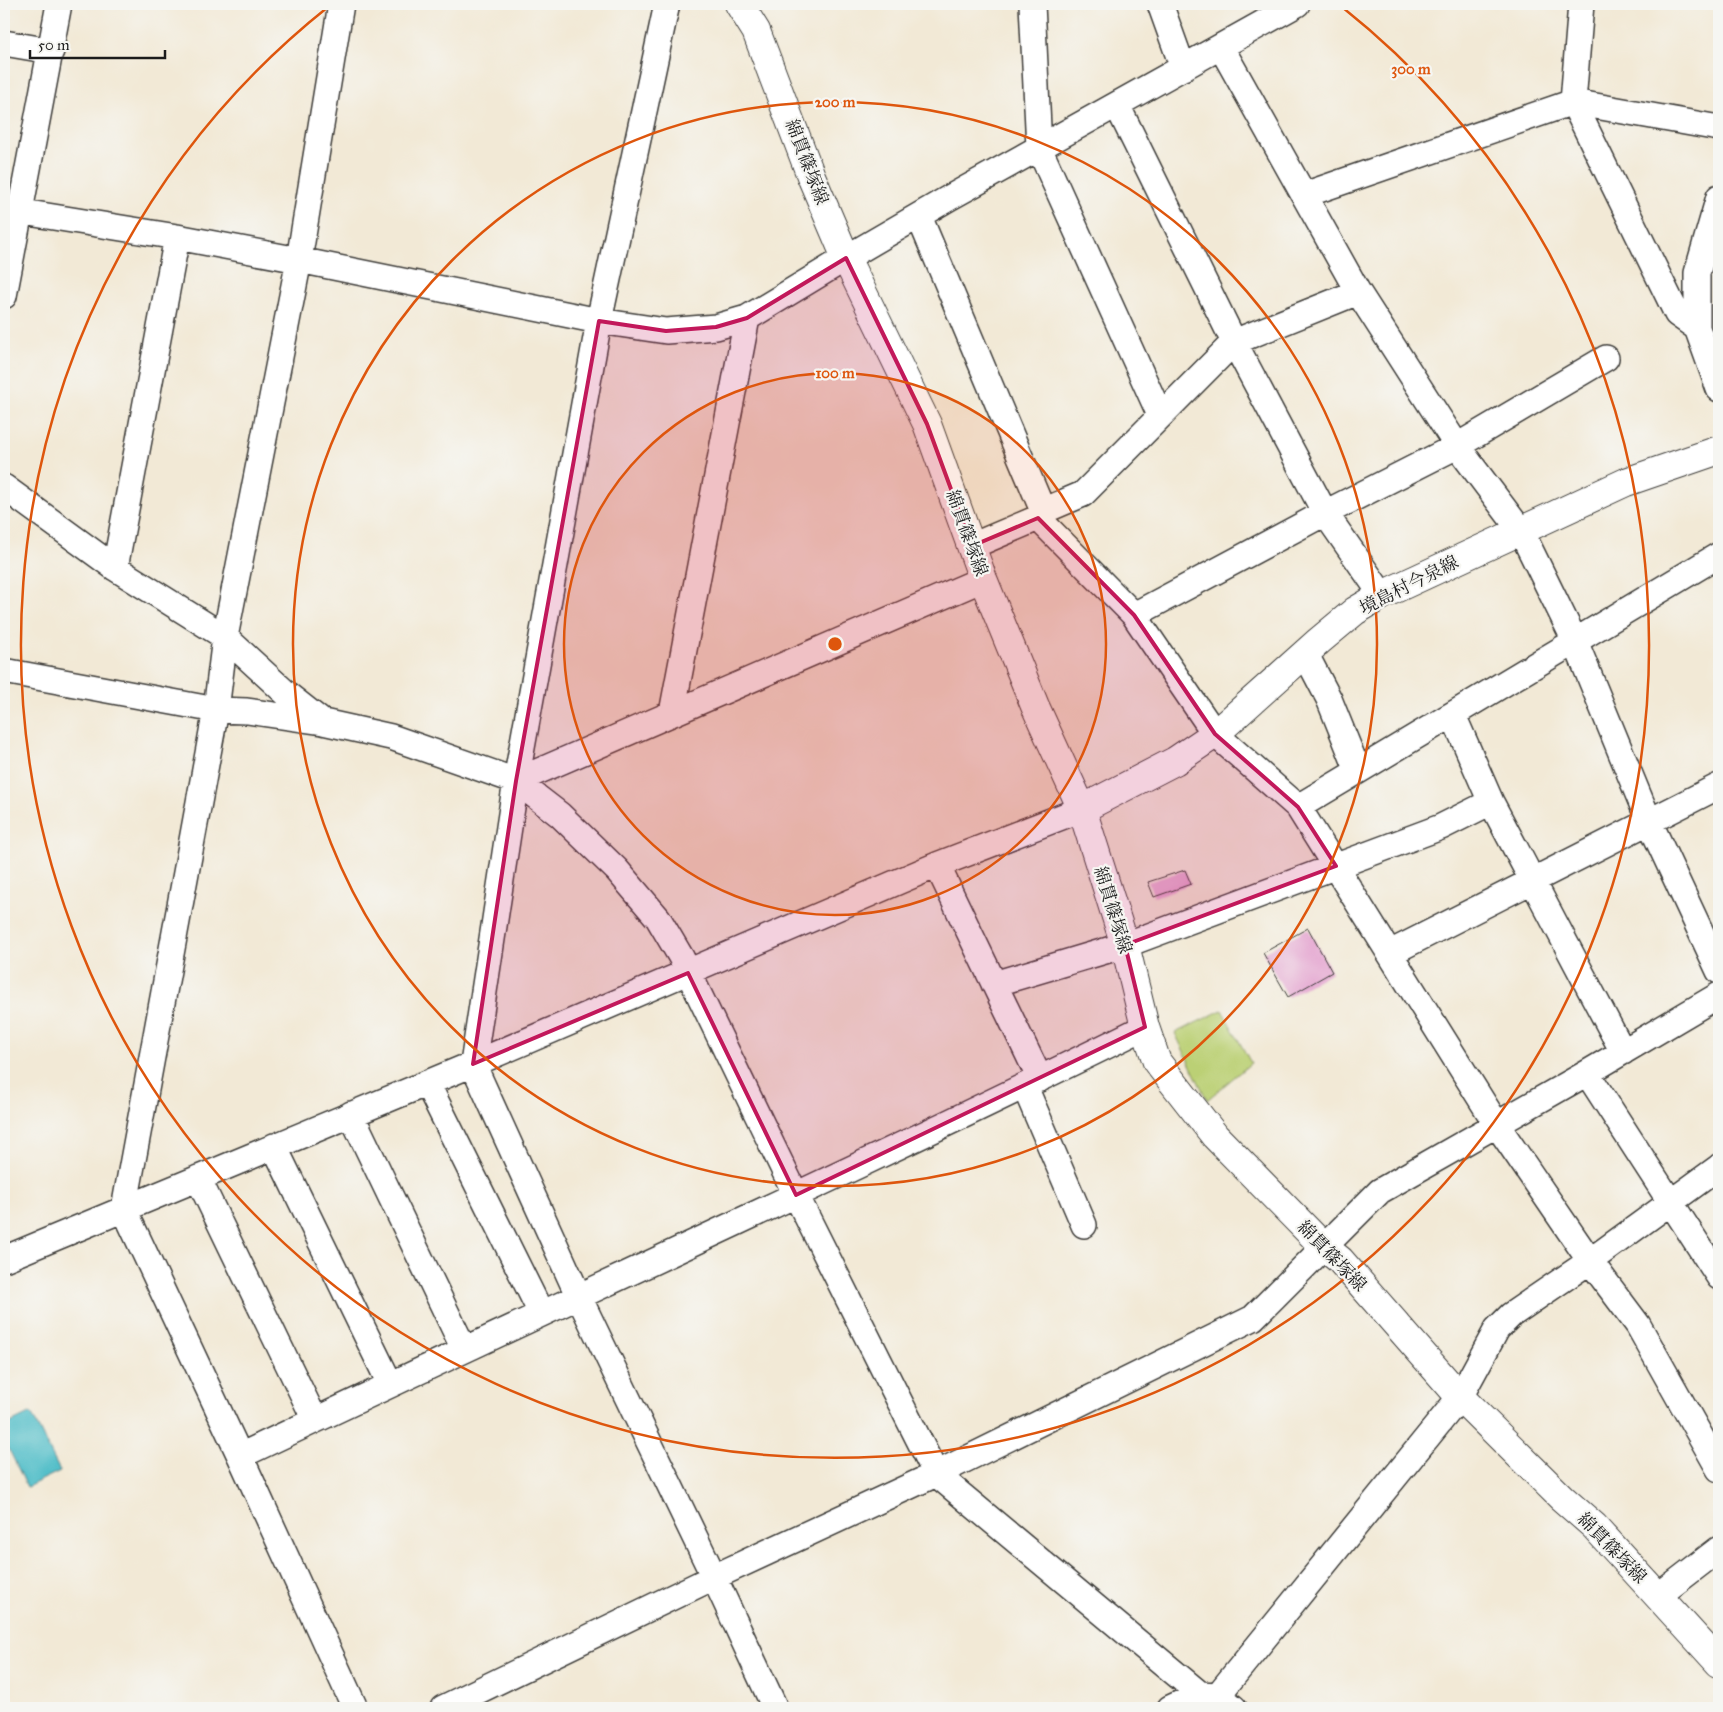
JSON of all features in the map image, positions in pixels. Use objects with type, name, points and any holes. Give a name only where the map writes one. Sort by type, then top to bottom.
[{"type":"main road","name":"綿貫篠塚線","points":[[739,4],[756,31],[811,176],[846,258],[928,424],[983,579],[1034,706],[1082,809],[1125,945],[1145,1027],[1157,1062],[1215,1136],[1324,1247],[1340,1260],[1460,1397],[1562,1498],[1594,1526],[1719,1662]]},
{"type":"main road","name":"境島村今泉線","points":[[1082,809],[1175,761],[1215,734],[1304,653],[1355,611],[1382,595],[1626,482],[1719,450]]},
{"type":"street","points":[[4,296],[11,210],[51,51],[59,4]]},
{"type":"street","points":[[341,4],[299,260],[225,637],[216,710],[124,1209],[240,1456],[355,1708]]},
{"type":"street","points":[[667,4],[599,321],[516,781],[473,1064],[578,1295],[775,1708]]},
{"type":"street","points":[[1032,4],[1039,148],[1160,415]]},
{"type":"street","points":[[1160,4],[1183,68]]},
{"type":"street","points":[[11,210],[177,237],[299,260],[599,321],[666,331],[716,327],[747,318],[846,258],[1297,4]]},
{"type":"street","points":[[1581,4],[1573,102],[1677,314],[1697,328]]},
{"type":"street","points":[[4,43],[51,51]]},
{"type":"street","points":[[1221,47],[1358,292],[1457,446],[1521,531],[1575,641],[1649,821],[1719,971]]},
{"type":"street","points":[[1304,195],[1573,102],[1719,128]]},
{"type":"street","points":[[1117,105],[1234,342],[1325,513],[1382,595]]},
{"type":"street","points":[[1719,197],[1697,273],[1697,328],[1719,389]]},
{"type":"street","points":[[921,220],[1041,514],[1134,615],[1215,734],[1298,807],[1497,1124],[1590,1261],[1638,1325],[1719,1469]]},
{"type":"street","points":[[115,568],[177,237]]},
{"type":"street","points":[[972,546],[1083,494],[1234,342],[1358,292]]},
{"type":"street","points":[[672,713],[747,318]]},
{"type":"street","points":[[1134,615],[1325,513],[1457,446],[1606,358]]},
{"type":"street","points":[[4,486],[115,568],[225,637],[288,695],[323,722]]},
{"type":"street","points":[[1298,807],[1719,555]]},
{"type":"street","points":[[516,781],[983,579]]},
{"type":"street","points":[[1304,653],[1329,698],[1358,771]]},
{"type":"street","points":[[4,671],[216,710],[247,711],[323,722],[391,737],[516,781],[560,815],[617,870],[658,918],[688,973],[796,1195],[936,1474],[1222,1702]]},
{"type":"street","points":[[1453,715],[1491,802],[1623,1052]]},
{"type":"street","points":[[1390,953],[1719,786]]},
{"type":"street","points":[[994,984],[1125,945],[1441,827],[1491,802]]},
{"type":"street","points":[[4,1259],[473,1064],[937,865],[1082,809]]},
{"type":"street","points":[[937,865],[994,984],[1084,1225]]},
{"type":"street","points":[[443,1708],[714,1577],[936,1474],[1253,1318],[1380,1191],[1719,995]]},
{"type":"street","points":[[240,1456],[578,1295],[796,1195],[1145,1027]]},
{"type":"street","points":[[1587,1073],[1719,1276]]},
{"type":"street","points":[[427,1083],[541,1313]]},
{"type":"street","points":[[351,1114],[464,1349]]},
{"type":"street","points":[[274,1146],[390,1384]]},
{"type":"street","points":[[1170,1708],[1222,1702],[1460,1397],[1497,1329],[1511,1315],[1590,1261],[1719,1167]]},
{"type":"street","points":[[198,1178],[315,1420]]},
{"type":"street","points":[[1658,1596],[1719,1549]]},
{"type":"highlighted area","points":[[846,258],[927,424],[972,546],[1038,518],[1134,615],[1215,734],[1298,807],[1336,866],[1125,945],[1145,1027],[796,1195],[688,973],[473,1064],[516,781],[599,321],[666,331],[716,327],[747,318]]},
{"type":"green space","points":[[1222,1010],[1251,1063],[1207,1100],[1175,1033]]},
{"type":"water","points":[[31,1413],[60,1471],[27,1487],[4,1439],[4,1426]]},
{"type":"building","points":[[1185,870],[1191,884],[1154,897],[1148,882]]},
{"type":"building","points":[[1308,928],[1332,972],[1288,997],[1263,953]]}]
